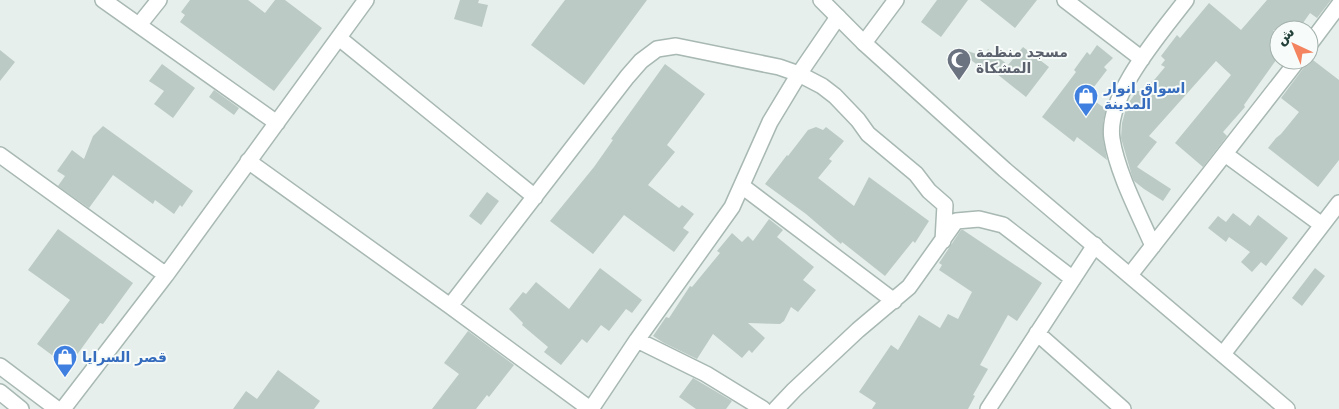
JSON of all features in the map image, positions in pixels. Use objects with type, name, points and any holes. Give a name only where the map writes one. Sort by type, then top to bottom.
[{"type":"street","points":[[103,0],[277,124]]},
{"type":"street","points":[[139,25],[160,0]]},
{"type":"street","points":[[63,409],[166,275],[366,0]]},
{"type":"street","points":[[821,0],[864,43],[1005,170],[1223,354],[1279,406]]},
{"type":"street","points":[[864,43],[896,0]]},
{"type":"street","points":[[1066,0],[1142,59]]},
{"type":"street","points":[[1153,246],[1116,159],[1111,136],[1115,105],[1142,59],[1186,0]]},
{"type":"street","points":[[1319,32],[1339,5]]},
{"type":"street","points":[[248,161],[590,409],[720,224],[742,186],[770,122],[838,17]]},
{"type":"street","points":[[339,38],[535,197]]},
{"type":"street","points":[[450,306],[627,77],[641,61],[657,50],[676,46],[779,67],[800,74],[822,86],[840,101],[868,134],[916,174],[929,191],[945,205],[943,241]]},
{"type":"street","points":[[1130,275],[1290,70]]},
{"type":"street","points":[[1225,154],[1322,224]]},
{"type":"street","points":[[0,155],[166,275]]},
{"type":"street","points":[[742,186],[894,301]]},
{"type":"street","points":[[1223,354],[1339,203]]},
{"type":"street","points":[[776,409],[858,330],[909,287],[956,221],[979,219],[1003,224],[1072,278]]},
{"type":"street","points":[[988,409],[1095,245]]},
{"type":"street","points":[[1037,333],[1123,409]]},
{"type":"street","points":[[637,340],[706,374],[763,409]]},
{"type":"street","points":[[0,366],[57,409]]},
{"type":"street","points":[[0,392],[21,409]]},
{"type":"building","points":[[190,0],[248,0],[265,13],[275,0],[285,0],[322,28],[274,91],[180,22],[185,15],[181,12]]},
{"type":"building","points":[[460,0],[479,0],[478,3],[488,5],[482,27],[454,19]]},
{"type":"building","points":[[565,0],[647,0],[584,85],[531,45]]},
{"type":"building","points":[[937,0],[968,0],[941,37],[921,22]]},
{"type":"building","points":[[980,0],[1037,0],[1015,28]]},
{"type":"building","points":[[1267,0],[1331,0],[1317,18],[1310,13],[1305,20],[1269,20],[1269,70],[1244,105],[1245,107],[1223,132],[1227,136],[1203,167],[1175,143],[1231,75],[1216,61],[1149,136],[1157,142],[1137,167],[1171,189],[1163,201],[1134,181],[1132,176],[1121,138],[1122,123],[1127,105],[1137,91],[1141,91],[1155,79],[1165,67],[1161,65],[1165,60],[1161,56],[1177,35],[1180,38],[1209,3],[1241,30]]},
{"type":"building","points":[[1097,45],[1113,58],[1104,67],[1107,70],[1087,96],[1106,109],[1103,122],[1103,139],[1107,160],[1077,137],[1074,142],[1042,117],[1076,72],[1074,70],[1087,52],[1090,55]]},
{"type":"building","points":[[1023,47],[1049,67],[1026,97],[992,70],[989,74],[957,49],[983,56],[988,49],[1008,65]]},
{"type":"building","points":[[0,50],[15,62],[0,81]]},
{"type":"building","points":[[162,64],[195,88],[173,118],[154,104],[164,91],[149,81]]},
{"type":"building","points":[[665,64],[705,94],[667,145],[675,152],[648,185],[679,208],[682,205],[694,214],[683,228],[689,232],[674,252],[624,215],[593,254],[550,221],[594,167],[613,140],[611,139]]},
{"type":"building","points":[[1319,65],[1339,80],[1339,160],[1318,187],[1268,148],[1299,112],[1281,98],[1302,70],[1319,70]]},
{"type":"building","points":[[214,90],[239,108],[234,115],[209,97]]},
{"type":"building","points":[[103,126],[193,191],[182,207],[180,205],[174,214],[155,200],[153,204],[113,175],[89,208],[58,186],[65,176],[57,171],[72,150],[84,159],[93,136]]},
{"type":"building","points":[[816,127],[823,130],[826,127],[844,141],[829,159],[832,161],[818,178],[854,206],[869,177],[929,221],[915,243],[913,241],[885,276],[765,184],[808,130]]},
{"type":"building","points":[[487,192],[499,201],[481,225],[469,216]]},
{"type":"building","points":[[1233,213],[1250,226],[1258,215],[1288,238],[1266,266],[1261,262],[1252,272],[1241,262],[1250,252],[1229,237],[1226,242],[1208,228],[1218,216],[1226,222]]},
{"type":"building","points":[[769,219],[783,230],[777,237],[814,267],[803,280],[816,290],[798,312],[791,307],[784,321],[780,324],[748,323],[765,338],[752,353],[749,350],[742,358],[713,334],[697,359],[653,336],[666,317],[669,318],[690,286],[692,287],[720,253],[717,251],[732,233],[742,242],[748,236],[753,241]]},
{"type":"building","points":[[58,229],[133,283],[103,324],[100,323],[68,367],[37,344],[70,300],[28,270]]},
{"type":"building","points":[[961,230],[1042,283],[1017,321],[1008,315],[980,365],[988,369],[973,395],[975,396],[968,409],[872,409],[876,403],[859,392],[891,345],[898,350],[919,315],[940,328],[948,314],[958,319],[972,292],[939,270],[942,265],[939,263]]},
{"type":"building","points":[[600,268],[642,300],[632,313],[626,309],[609,331],[601,325],[587,343],[582,339],[561,365],[544,352],[548,347],[522,325],[523,323],[509,309],[523,292],[526,294],[536,282],[569,309]]},
{"type":"building","points":[[1315,268],[1325,276],[1302,306],[1292,298]]},
{"type":"building","points":[[468,331],[514,365],[489,397],[487,395],[476,409],[432,409],[459,374],[444,363]]},
{"type":"building","points":[[278,370],[320,401],[314,409],[233,409],[246,391],[257,399]]},
{"type":"building","points":[[693,378],[732,401],[726,409],[696,409],[679,397]]},
{"type":"place","name":"مسجد منظمة المشكاة","points":[[959,81]]},
{"type":"place","name":"اسواق انوار المدينة","points":[[1086,117]]},
{"type":"place","name":"قصر السرايا","points":[[65,378]]}]
